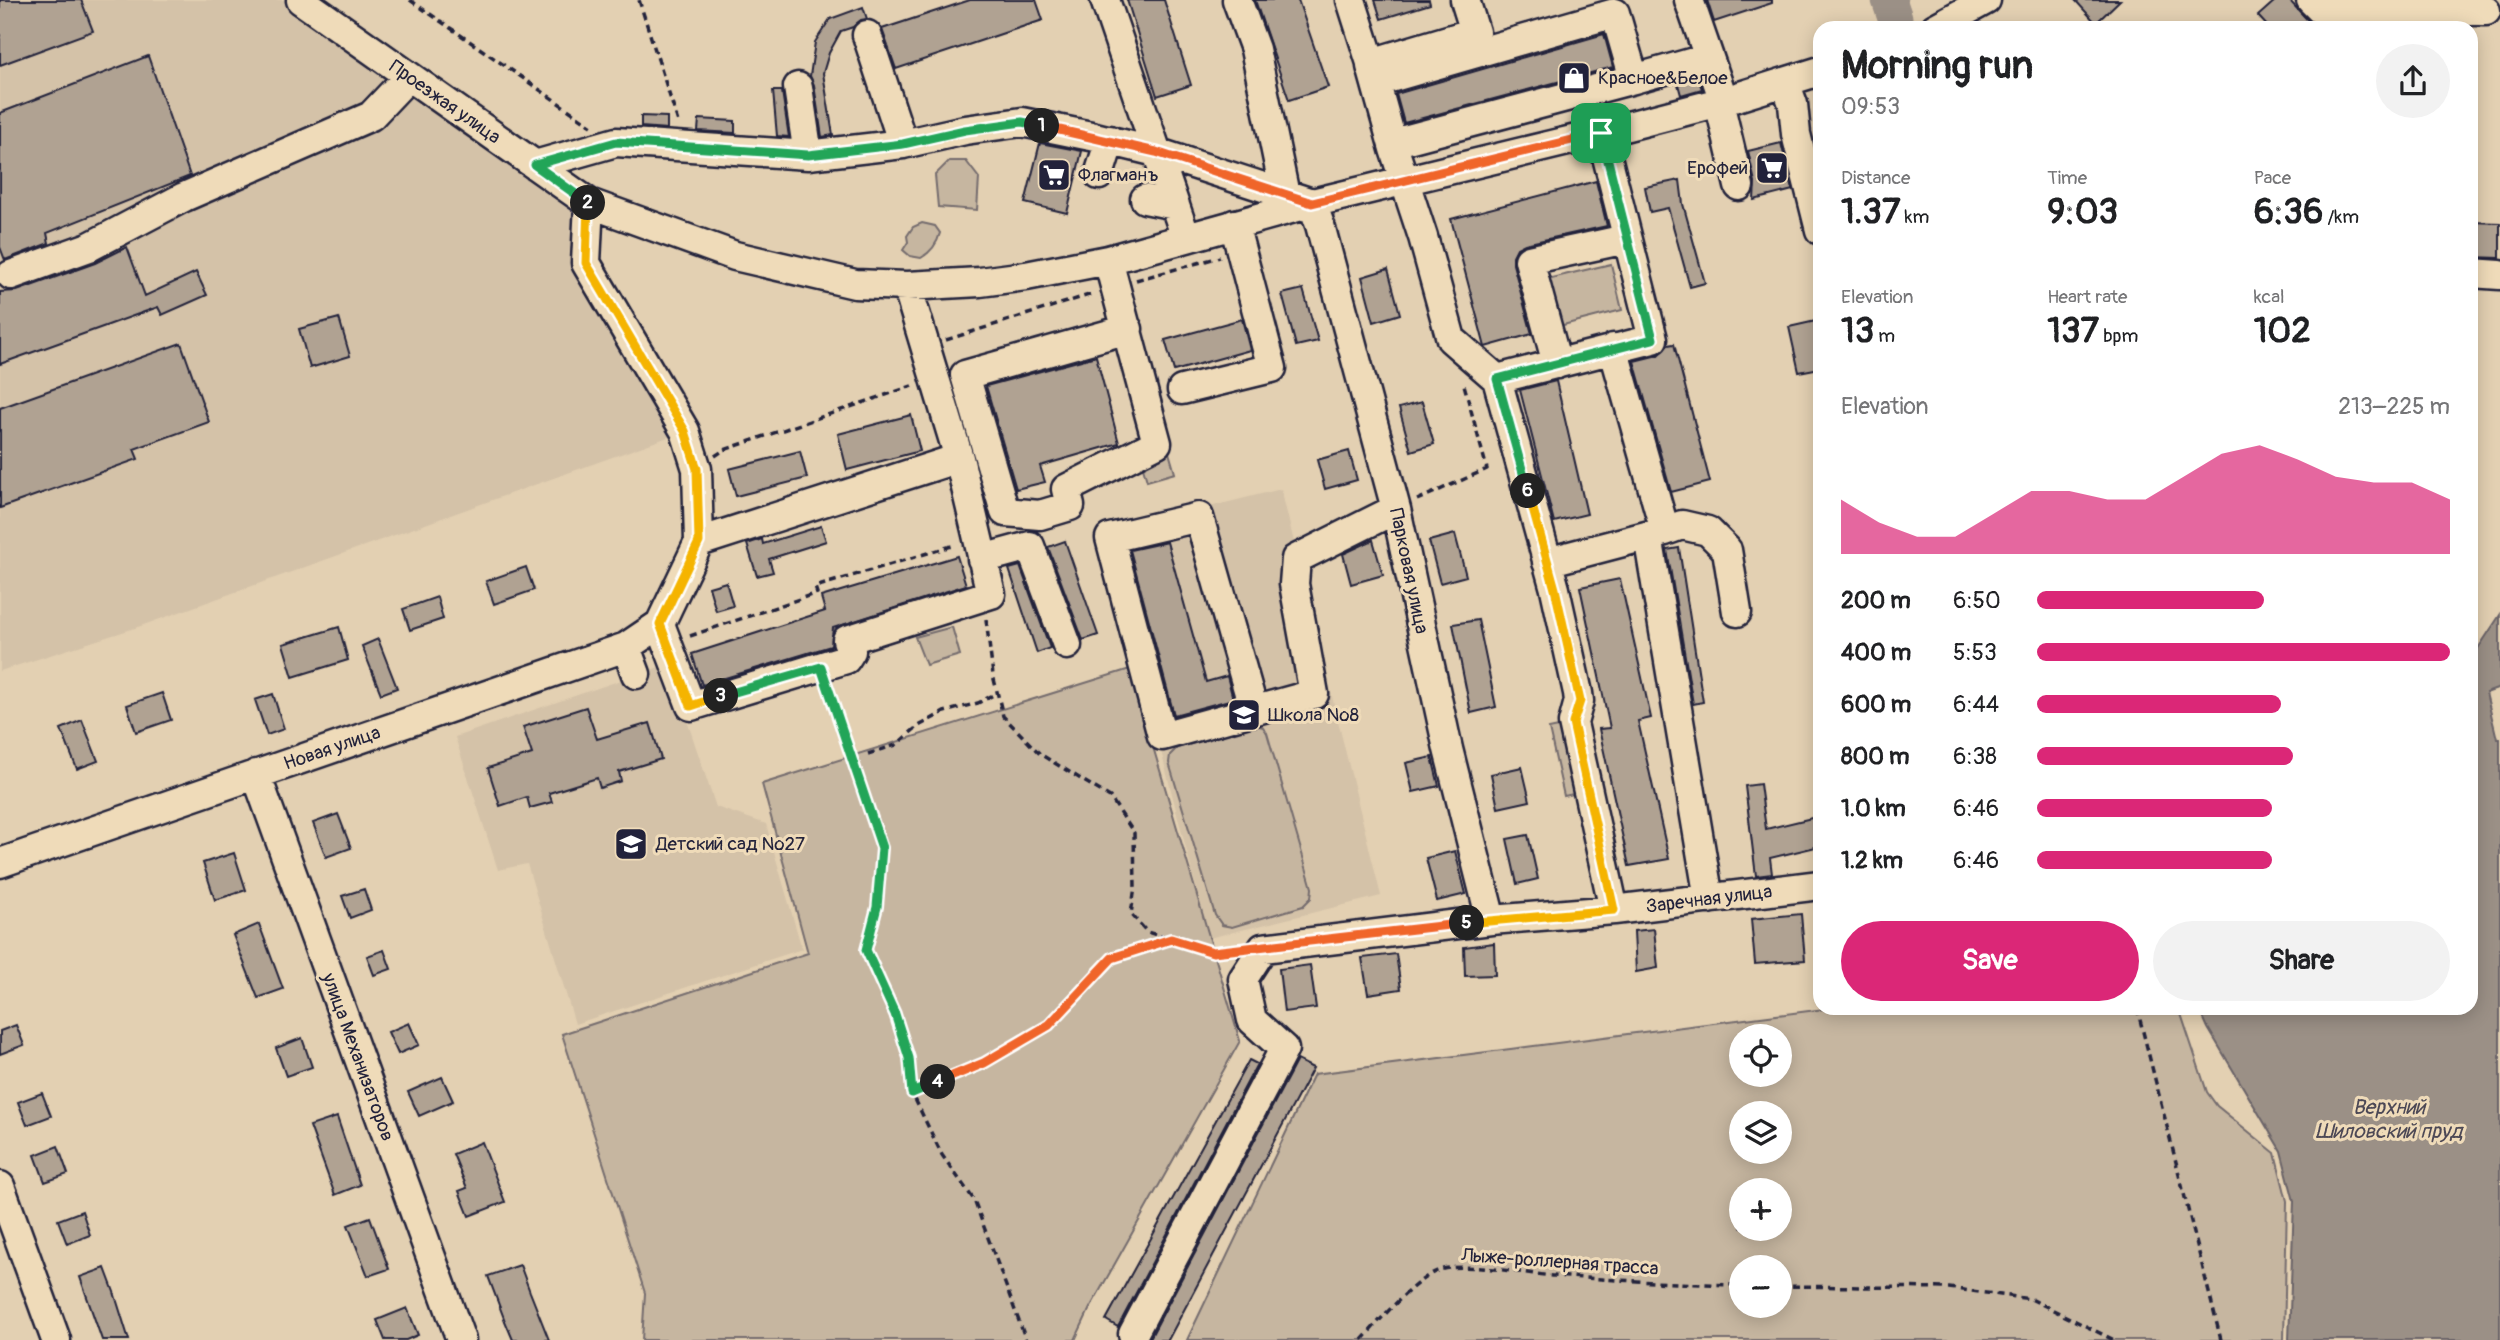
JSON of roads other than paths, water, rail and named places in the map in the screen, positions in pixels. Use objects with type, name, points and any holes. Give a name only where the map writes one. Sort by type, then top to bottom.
[{"type":"street","name":"Проезжая улица","points":[[301,0],[589,203],[735,256],[855,284],[907,286],[980,282],[1026,276],[1108,260],[1234,224],[1316,214]]},
{"type":"street","points":[[1105,0],[1186,238]]},
{"type":"street","points":[[1237,0],[1255,49],[1285,195]]},
{"type":"street","points":[[1351,0],[1451,338],[1497,379],[1547,562],[1580,701],[1573,723],[1614,910]]},
{"type":"street","points":[[1374,73],[1475,32],[1465,0]]},
{"type":"street","points":[[1689,0],[1721,101],[1739,186]]},
{"type":"street","points":[[1952,21],[1986,0]]},
{"type":"street","points":[[2311,0],[2321,10],[2486,11]]},
{"type":"street","points":[[1374,73],[1615,13],[1634,79]]},
{"type":"street","points":[[867,35],[903,144]]},
{"type":"street","points":[[1393,143],[1708,58]]},
{"type":"street","points":[[535,165],[616,142],[808,155],[903,144],[965,130],[1022,122],[1156,152],[1285,195],[1316,214],[1403,179],[1601,133],[1813,73]]},
{"type":"street","points":[[12,275],[89,247],[184,197],[371,116],[408,77]]},
{"type":"street","points":[[1785,82],[1793,104],[1796,134],[1813,202]]},
{"type":"street","points":[[798,87],[808,155]]},
{"type":"street","points":[[1497,379],[1653,339],[1601,133]]},
{"type":"street","points":[[1099,175],[1110,140]]},
{"type":"street","points":[[1145,199],[1175,205]]},
{"type":"street","points":[[589,203],[586,263],[685,431],[697,469],[699,542],[664,634],[691,706],[846,659],[851,651],[847,640],[991,594],[959,458],[907,286]]},
{"type":"street","name":"Парковая улица","points":[[1316,214],[1396,509],[1448,749],[1491,920]]},
{"type":"street","points":[[1182,390],[1272,368],[1234,224]]},
{"type":"street","points":[[1557,364],[1529,260],[1626,239]]},
{"type":"street","points":[[1108,260],[1128,329],[1157,443],[1066,489],[1070,506],[1040,515],[1005,512],[965,375],[1128,329]]},
{"type":"street","points":[[2478,273],[2500,275]]},
{"type":"street","points":[[1613,348],[1657,533],[1709,899]]},
{"type":"street","points":[[699,542],[959,458]]},
{"type":"street","points":[[1254,711],[1199,517],[1110,538],[1162,736],[1254,711],[1314,694],[1294,584],[1296,558],[1396,509]]},
{"type":"street","points":[[1547,562],[1682,525],[1708,531],[1727,550],[1737,612]]},
{"type":"street","points":[[980,549],[1030,546],[1067,645]]},
{"type":"street","name":"Новая улица","points":[[0,863],[664,634]]},
{"type":"street","points":[[626,647],[636,674]]},
{"type":"street","name":"улица Механизаторов","points":[[256,774],[461,1340]]},
{"type":"street","name":"Заречная улица","points":[[1133,1334],[1284,1049],[1252,1020],[1242,979],[1263,947],[1813,886]]},
{"type":"street","points":[[0,1185],[56,1340]]},
{"type":"water","name":"Верхний Шиловский пруд","points":[[2500,615],[2500,688],[2486,693],[2497,739],[2500,739],[2500,1340],[2289,1340],[2294,1201],[2281,1151],[2202,1015],[2478,1015],[2478,648]]},
{"type":"waterway","points":[[1889,0],[1895,18]]},
{"type":"place","name":"Красное&Белое","points":[[1574,78]]},
{"type":"place","name":"Ерофей","points":[[1772,168]]},
{"type":"place","name":"Флагманъ","points":[[1054,175]]},
{"type":"place","name":"Школа №8","points":[[1244,715]]},
{"type":"place","name":"Детский сад №27","points":[[631,844]]}]
